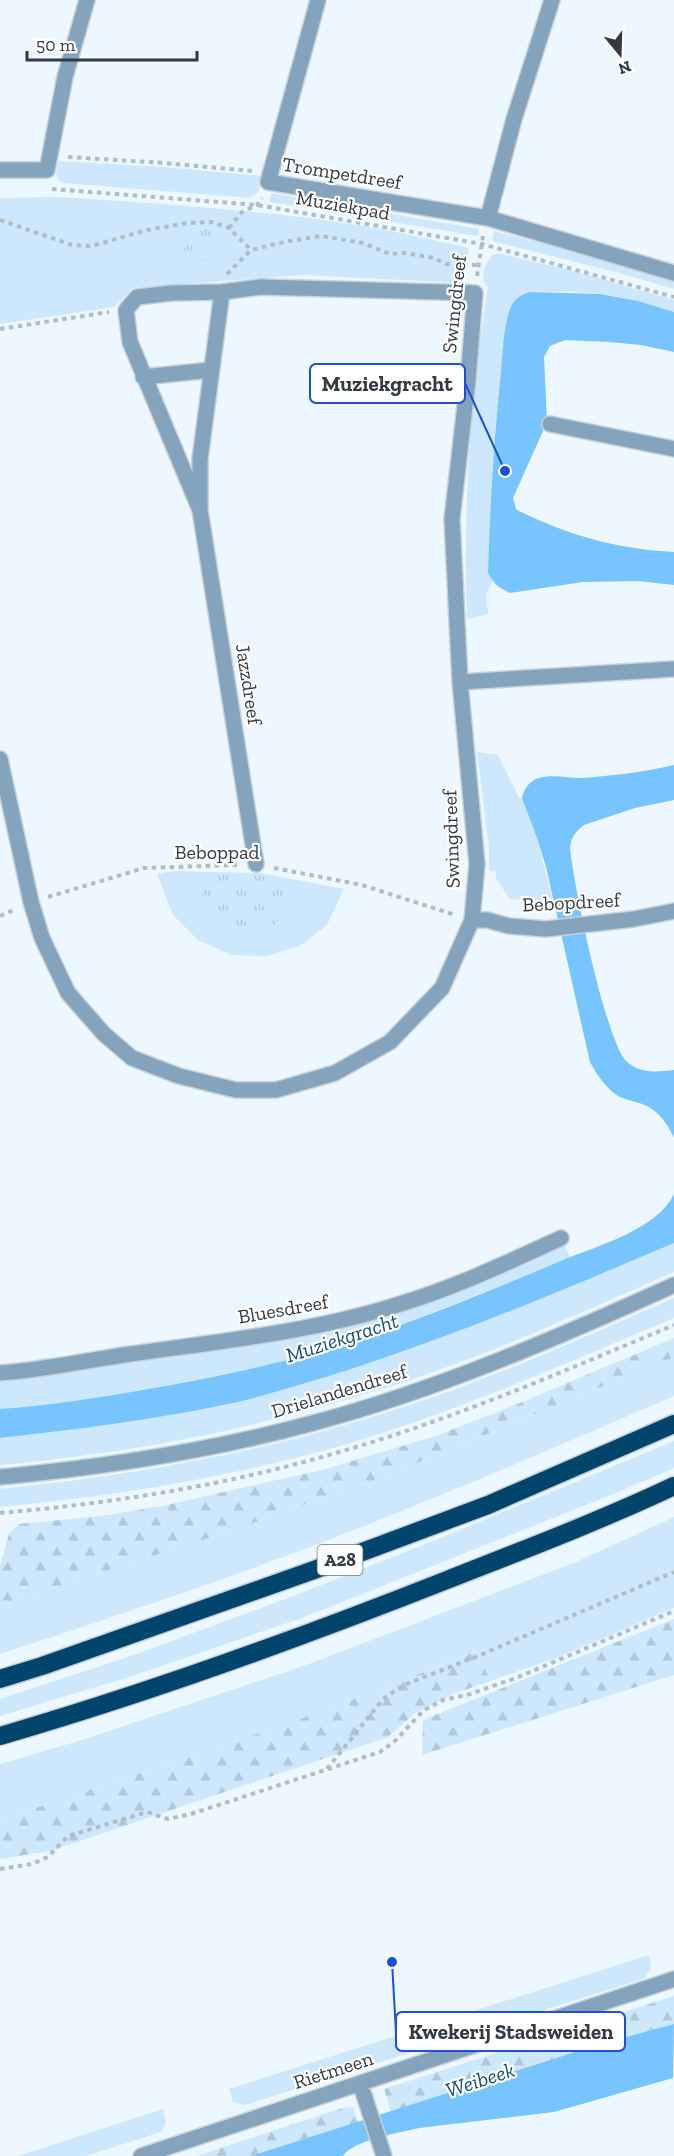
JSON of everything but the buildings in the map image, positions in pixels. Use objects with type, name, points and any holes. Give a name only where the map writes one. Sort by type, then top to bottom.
[{"type":"highway","name":"A28","points":[[0,1679],[314,1570],[466,1513],[674,1424]]},
{"type":"highway","points":[[0,1736],[67,1717],[324,1629],[509,1556],[674,1486]]},
{"type":"street","points":[[0,170],[47,170],[65,77],[87,0]]},
{"type":"street","name":"Trompetdreef","points":[[318,0],[268,182],[488,218],[674,273]]},
{"type":"street","points":[[488,218],[514,119],[552,0]]},
{"type":"street","points":[[126,310],[138,297],[172,293],[222,292],[261,286],[475,293]]},
{"type":"street","name":"Jazzdreef","points":[[222,292],[200,459],[200,510],[256,864]]},
{"type":"street","name":"Swingdreef","points":[[0,759],[31,902],[42,938],[68,993],[105,1034],[132,1058],[179,1076],[236,1090],[276,1090],[335,1072],[390,1042],[442,988],[472,920],[477,864],[460,682],[452,519],[468,380],[475,293]]},
{"type":"street","name":"Jazzdreef","points":[[126,310],[130,342],[200,510]]},
{"type":"street","points":[[143,377],[211,370]]},
{"type":"street","points":[[550,424],[674,449]]},
{"type":"street","points":[[460,682],[674,669]]},
{"type":"street","name":"Bebopdreef","points":[[472,920],[487,920],[509,927],[546,928],[634,919],[674,911]]},
{"type":"street","name":"Bluesdreef","points":[[0,1373],[275,1334],[352,1318],[402,1304],[448,1287],[495,1269],[561,1238]]},
{"type":"street","name":"Drielandendreef","points":[[0,1477],[137,1461],[249,1439],[315,1422],[473,1371],[674,1286]]},
{"type":"street","name":"Rietmeen","points":[[141,2156],[674,1979]]},
{"type":"street","points":[[360,2083],[383,2151]]},
{"type":"path","points":[[49,156],[264,172],[268,182]]},
{"type":"path","name":"Muziekpad","points":[[47,189],[257,205],[482,244],[674,297]]},
{"type":"path","points":[[229,228],[242,212],[257,205]]},
{"type":"path","name":"Swingdreef","points":[[475,293],[478,265],[488,218]]},
{"type":"path","points":[[0,220],[72,245],[93,246],[147,230],[188,223],[212,222],[229,228],[251,250]]},
{"type":"path","points":[[222,292],[225,276],[251,250],[321,236],[363,243],[390,254],[424,257],[446,264],[478,265]]},
{"type":"path","points":[[0,329],[126,310]]},
{"type":"path","name":"Beboppad","points":[[0,916],[31,902],[144,868],[256,864],[362,885],[472,920]]},
{"type":"path","points":[[0,1513],[85,1504],[176,1490],[338,1453],[500,1398],[674,1325]]},
{"type":"path","points":[[326,1770],[383,1699],[404,1685],[478,1656],[674,1572]]},
{"type":"path","points":[[0,1869],[32,1864],[48,1857],[68,1836],[147,1812],[168,1819],[191,1814],[380,1752],[395,1741],[423,1711],[443,1700],[467,1695],[516,1678],[674,1611]]},
{"type":"green space","points":[[58,161],[164,167],[261,176],[259,191],[250,198],[64,183],[57,177]]},
{"type":"green space","points":[[271,193],[479,229],[478,236],[270,202]]},
{"type":"green space","points":[[54,197],[282,215],[358,225],[469,248],[462,283],[302,275],[132,288],[115,307],[0,324],[0,198]]},
{"type":"green space","points":[[207,224],[217,227],[218,249],[209,261],[188,261],[184,254],[184,225]]},
{"type":"green space","points":[[494,231],[674,280],[674,289],[492,241]]},
{"type":"green space","points":[[494,254],[570,270],[674,300],[674,312],[620,297],[574,292],[530,292],[510,308],[507,318],[493,477],[488,573],[492,581],[486,595],[488,614],[467,619],[467,494],[472,411],[488,287],[483,275],[486,265]]},
{"type":"green space","points":[[477,752],[498,755],[519,798],[522,798],[537,838],[553,902],[510,899],[496,879],[496,872],[489,871],[489,848]]},
{"type":"green space","points":[[174,871],[261,873],[344,889],[327,925],[300,946],[266,956],[231,955],[198,940],[173,915],[157,874]]},
{"type":"green space","points":[[207,873],[254,874],[308,884],[274,925],[233,933],[199,909]]},
{"type":"green space","points":[[674,1243],[674,1272],[504,1345],[392,1386],[282,1417],[171,1442],[0,1465],[0,1438],[179,1414],[280,1391],[348,1370],[471,1326]]},
{"type":"green space","points":[[565,1246],[570,1257],[550,1266],[408,1322],[313,1353],[171,1385],[107,1396],[0,1409],[0,1379],[279,1338]]},
{"type":"green space","points":[[674,1298],[674,1318],[469,1402],[351,1443],[202,1479],[51,1502],[0,1507],[0,1489],[99,1477],[198,1460],[343,1426],[499,1373]]},
{"type":"green space","points":[[674,1338],[674,1357],[385,1476],[224,1533],[0,1605],[0,1566],[9,1534],[19,1524],[101,1516],[162,1506],[326,1469],[435,1436]]},
{"type":"green space","points":[[674,1357],[674,1396],[339,1536],[170,1597],[0,1654],[0,1605],[224,1533],[385,1476]]},
{"type":"green space","points":[[674,1441],[674,1468],[621,1491],[302,1618],[129,1677],[0,1716],[0,1699],[134,1655],[296,1595]]},
{"type":"green space","points":[[674,1517],[674,1608],[556,1658],[490,1681],[476,1651],[275,1728],[0,1820],[0,1764],[85,1739],[306,1665],[576,1562]]},
{"type":"green space","points":[[674,1619],[674,1675],[422,1755],[423,1720]]},
{"type":"green space","points":[[477,1651],[490,1681],[453,1694],[414,1714],[388,1737],[50,1851],[0,1859],[0,1820],[275,1728]]},
{"type":"green space","points":[[649,1955],[651,1968],[645,1978],[245,2105],[233,2102],[229,2089]]},
{"type":"green space","points":[[674,1996],[674,2024],[465,2087],[391,2112],[384,2089]]},
{"type":"green space","points":[[353,2107],[358,2122],[251,2156],[196,2156],[343,2108]]},
{"type":"green space","points":[[163,2109],[166,2123],[161,2132],[86,2156],[18,2156]]},
{"type":"water","points":[[530,292],[600,294],[638,301],[674,312],[674,352],[641,345],[609,342],[565,340],[550,346],[544,357],[547,422],[513,498],[516,509],[557,528],[595,540],[633,548],[674,552],[674,585],[638,581],[583,582],[510,593],[497,585],[488,573],[494,447],[505,332],[513,303],[520,296]]},
{"type":"water","points":[[674,765],[674,800],[635,808],[584,825],[575,834],[570,846],[591,958],[609,1024],[618,1047],[631,1065],[643,1070],[674,1070],[674,1138],[656,1112],[644,1105],[620,1097],[599,1077],[590,1062],[546,867],[522,798],[530,783],[544,777],[604,776]]},
{"type":"water","points":[[674,1194],[674,1243],[553,1294],[431,1341],[348,1370],[238,1402],[120,1423],[0,1438],[0,1409],[86,1399],[219,1376],[314,1353],[412,1321],[625,1235],[655,1217]]},
{"type":"water","points":[[674,2024],[673,2078],[554,2112],[419,2128],[366,2142],[343,2156],[251,2156],[597,2045]]},
{"type":"place","name":"Muziekgracht","points":[[505,471]]},
{"type":"place","name":"Kwekerij Stadsweiden","points":[[392,1962]]},
{"type":"water label","name":"Weibeek","points":[[480,2080]]}]
